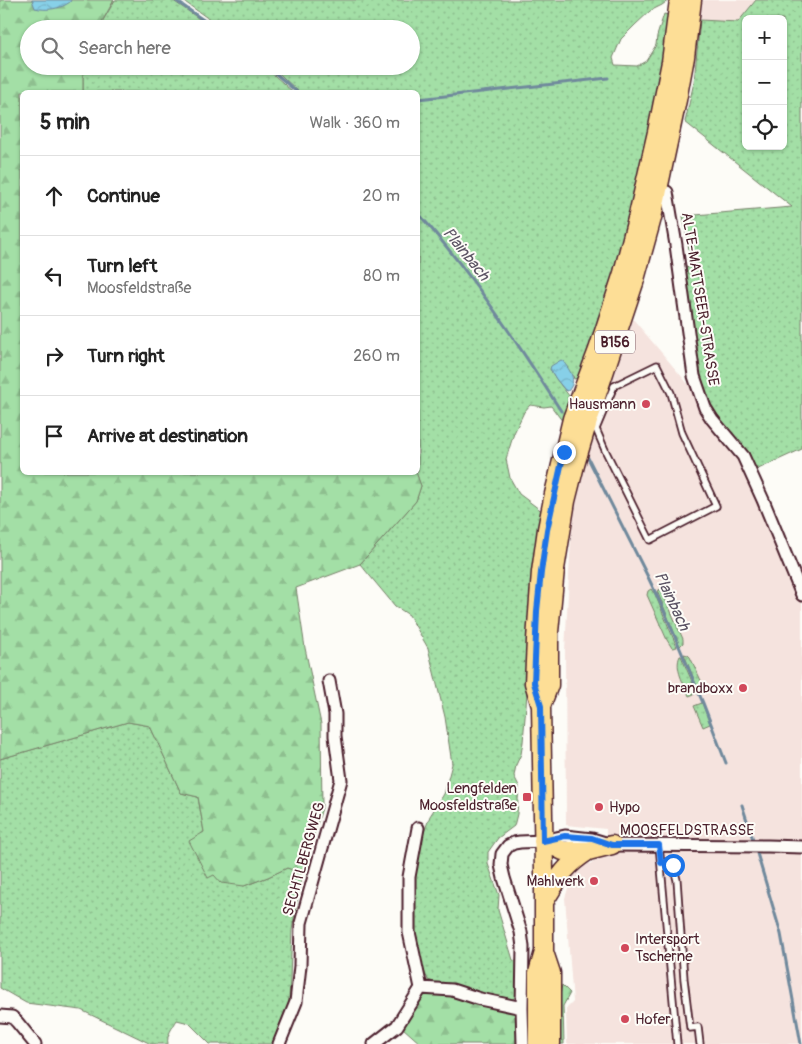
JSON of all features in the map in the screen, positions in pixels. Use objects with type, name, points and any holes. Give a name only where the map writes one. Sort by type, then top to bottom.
[{"type":"main road","name":"B156","points":[[538,1044],[538,973],[544,952],[544,903],[541,706],[534,683],[536,621],[541,572],[550,512],[572,419],[598,350],[623,273],[638,216],[669,71],[679,0]]},
{"type":"main road","name":"B156","points":[[541,706],[549,684],[549,632],[555,569],[566,501],[588,421],[634,283],[652,218],[682,74],[692,0]]},
{"type":"main road","points":[[543,841],[563,851],[588,851],[612,845]]},
{"type":"main road","points":[[544,903],[566,868],[588,851]]},
{"type":"main road","name":"B156","points":[[544,952],[551,973],[550,1044]]},
{"type":"street","name":"ALTE-MATTSEER-STRASSE","points":[[667,192],[694,376],[698,390],[712,419],[743,456],[802,595]]},
{"type":"street","name":"SECHTLBERGWEG","points":[[279,1044],[296,1002],[300,966],[300,923],[341,780],[334,736],[335,714],[329,681]]},
{"type":"street","points":[[374,1044],[397,1026],[421,988],[409,932],[409,877],[418,828]]},
{"type":"street","name":"MOOSFELDSTRASSE","points":[[522,1008],[523,948],[521,932],[501,865],[502,854],[508,846],[520,842],[543,841],[565,836],[592,838],[612,845],[802,848]]},
{"type":"street","points":[[421,988],[452,990],[480,1000],[522,1008],[523,1044]]},
{"type":"street","points":[[0,1016],[12,1017],[35,1044]]},
{"type":"lane","points":[[656,365],[671,393],[682,433],[716,506],[650,540],[596,429],[614,386],[656,365]]},
{"type":"lane","points":[[659,845],[677,1044]]},
{"type":"lane","points":[[661,863],[670,862],[673,865],[677,880],[684,979],[690,1028],[698,1027],[700,1044]]},
{"type":"shaded area","points":[[702,0],[756,0],[738,22],[700,20]]},
{"type":"shaded area","points":[[633,319],[688,384],[702,383],[710,402],[721,420],[738,440],[756,470],[802,581],[802,1044],[567,1044],[566,1009],[573,1002],[565,898],[571,879],[579,868],[587,862],[591,864],[597,857],[606,856],[606,829],[566,825],[565,650],[572,520],[581,467]]},
{"type":"green space","points":[[0,0],[114,0],[103,20],[20,20],[20,75],[83,75],[83,90],[20,90],[20,475],[417,475],[421,486],[416,501],[360,564],[296,588],[305,648],[321,724],[322,808],[302,873],[287,868],[244,886],[221,883],[214,875],[208,878],[189,841],[204,832],[198,797],[181,793],[150,726],[128,722],[0,759]]},
{"type":"green space","points":[[115,0],[172,0],[201,20],[103,20]]},
{"type":"green space","points":[[182,0],[669,0],[650,11],[621,39],[613,58],[615,65],[637,66],[646,61],[656,45],[664,14],[669,15],[669,28],[631,220],[581,377],[574,379],[573,376],[550,369],[570,397],[570,404],[563,422],[551,406],[530,405],[524,412],[514,433],[506,459],[510,478],[519,494],[543,512],[528,649],[523,742],[514,776],[519,786],[517,814],[514,826],[498,838],[488,852],[488,864],[499,895],[498,910],[513,960],[518,962],[518,993],[513,999],[508,1001],[454,985],[439,984],[428,980],[419,959],[413,936],[411,892],[416,854],[430,816],[444,794],[452,764],[445,717],[428,648],[409,615],[395,606],[360,564],[416,501],[421,486],[417,475],[420,475],[420,90],[297,90],[281,75],[420,75],[420,20],[210,20]]},
{"type":"green space","points":[[756,0],[802,0],[802,449],[756,470],[738,440],[721,420],[710,402],[702,383],[684,268],[692,266],[683,216],[792,207],[685,122],[694,82],[700,20],[738,22],[742,17],[742,150],[787,150],[787,15],[744,15]]},
{"type":"green space","points":[[83,75],[274,75],[291,90],[83,90]]},
{"type":"green space","points":[[651,589],[654,592],[677,647],[672,648],[667,640],[647,595]]},
{"type":"green space","points":[[661,589],[683,639],[683,643],[680,646],[657,591]]},
{"type":"green space","points":[[684,654],[690,657],[705,689],[699,692]]},
{"type":"green space","points":[[680,656],[697,693],[689,696],[679,671],[678,661]]},
{"type":"green space","points":[[702,703],[710,724],[703,727],[694,706]]},
{"type":"green space","points":[[128,722],[150,726],[181,793],[198,797],[204,832],[215,875],[244,886],[287,868],[302,873],[292,930],[289,1002],[273,1044],[210,1044],[189,1023],[177,1020],[169,1034],[168,1044],[151,1044],[81,1010],[26,1003],[0,988],[0,759]]},
{"type":"green space","points":[[428,980],[439,984],[454,985],[495,997],[521,1015],[521,1044],[421,1044],[403,1028],[407,1014],[423,992]]},
{"type":"green space","points":[[562,985],[570,993],[563,1006],[564,1044],[560,1044],[559,1001]]},
{"type":"water","points":[[32,0],[71,0],[53,9],[44,9],[35,8]]},
{"type":"water","points":[[561,360],[566,365],[573,379],[568,391],[556,379],[550,369],[551,366]]},
{"type":"waterway","name":"Plainbach","points":[[175,0],[203,20]]},
{"type":"waterway","name":"Plainbach","points":[[277,75],[295,90]]},
{"type":"waterway","points":[[420,99],[608,78]]},
{"type":"waterway","name":"Plainbach","points":[[420,215],[457,260],[493,309],[561,411]]},
{"type":"waterway","name":"Plainbach","points":[[586,454],[665,613],[726,763]]},
{"type":"waterway","name":"Plainbach","points":[[742,805],[781,934],[801,1044]]},
{"type":"place","name":"Hausmann","points":[[646,404]]},
{"type":"place","name":"brandboxx","points":[[743,688]]},
{"type":"place","name":"Lengfelden Moosfeldstraße","points":[[527,797]]},
{"type":"place","name":"Hypo","points":[[599,807]]},
{"type":"place","name":"Mahlwerk","points":[[594,881]]},
{"type":"place","name":"Intersport Tscherne","points":[[625,948]]},
{"type":"place","name":"Hofer","points":[[625,1019]]},
{"type":"route","points":[[564,452],[547,530],[537,611],[534,683],[541,706],[543,841],[565,836],[592,838],[612,845],[659,845],[661,863],[670,862],[673,865]]}]
